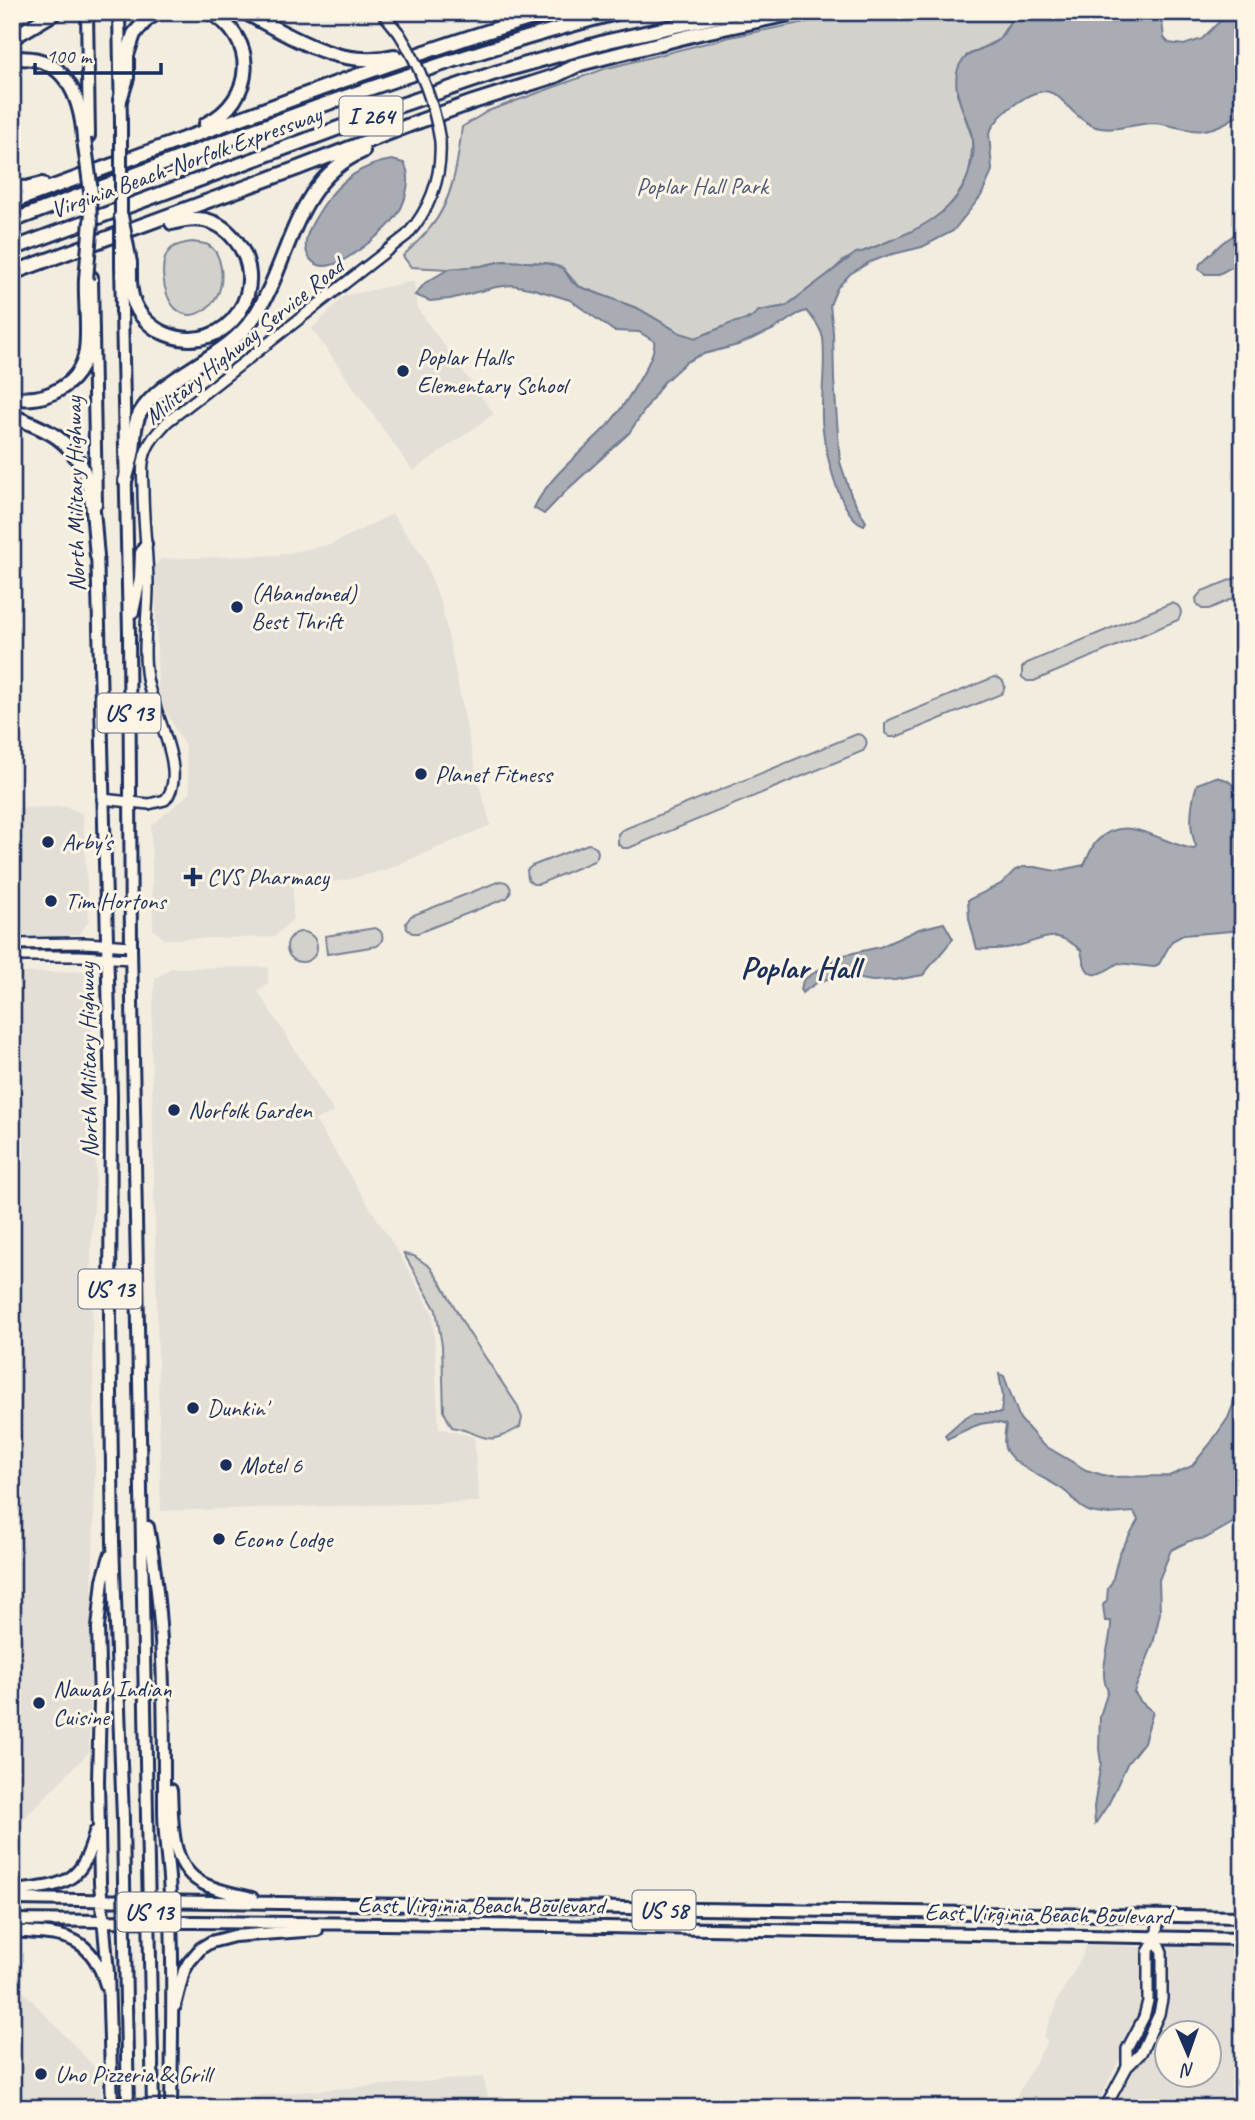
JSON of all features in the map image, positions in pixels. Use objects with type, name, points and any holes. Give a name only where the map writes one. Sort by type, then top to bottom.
[{"type":"highway","points":[[12,38],[57,12]]},
{"type":"highway","points":[[120,100],[127,78],[127,55],[134,34],[147,19],[159,12]]},
{"type":"highway","points":[[159,148],[217,118],[234,101],[242,84],[245,63],[240,43],[226,23],[209,12]]},
{"type":"highway","points":[[244,12],[319,50],[355,59],[386,58],[459,40]]},
{"type":"highway","points":[[12,202],[459,40],[555,12]]},
{"type":"highway","name":"Virginia Beach-Norfolk Expressway","points":[[12,221],[433,67],[507,43],[621,12]]},
{"type":"highway","name":"Virginia Beach-Norfolk Expressway","points":[[12,249],[473,80],[608,41],[739,12]]},
{"type":"highway","points":[[12,274],[298,169],[420,121],[555,76],[580,64],[700,33],[800,12]]},
{"type":"highway","points":[[12,59],[39,61],[60,72],[69,82],[87,137],[91,192]]},
{"type":"highway","points":[[125,481],[133,450],[136,422],[141,412],[160,391],[224,347],[249,323],[261,304],[299,216],[318,187],[354,155],[420,121]]},
{"type":"highway","points":[[12,187],[36,186],[110,166]]},
{"type":"highway","points":[[107,239],[182,219],[194,218],[213,222],[231,235],[243,253],[249,276],[247,295],[238,314],[217,332],[197,339],[176,338],[153,327],[139,313],[131,293],[125,264],[121,216]]},
{"type":"highway","points":[[12,397],[28,399],[47,396],[65,386],[79,369],[86,352],[91,221]]},
{"type":"highway","points":[[12,281],[68,253]]},
{"type":"highway","points":[[12,416],[51,433],[71,450],[79,461],[88,479],[97,556]]},
{"type":"main road","points":[[87,12],[87,137]]},
{"type":"main road","points":[[119,12],[121,216]]},
{"type":"main road","points":[[91,192],[91,221]]},
{"type":"main road","name":"North Military Highway","points":[[125,264],[131,959],[153,2108]]},
{"type":"main road","name":"North Military Highway","points":[[89,278],[111,1097],[113,1542],[123,1819],[128,2108]]},
{"type":"main road","points":[[129,632],[141,553],[146,544]]},
{"type":"main road","points":[[142,1497],[155,1564],[164,1723],[175,1845],[183,1865],[190,1874],[206,1885],[261,1901]]},
{"type":"main road","points":[[112,2108],[110,2004],[101,1901],[98,1816],[98,1628],[103,1580],[113,1542]]},
{"type":"main road","points":[[164,1723],[164,1831],[170,1922],[172,2018],[171,2108]]},
{"type":"main road","points":[[12,1891],[56,1885],[71,1878],[79,1871],[90,1852],[98,1816]]},
{"type":"main road","name":"East Virginia Beach Boulevard","points":[[12,1899],[1243,1917]]},
{"type":"main road","name":"East Virginia Beach Boulevard","points":[[12,1920],[346,1926],[553,1926],[1243,1939]]},
{"type":"main road","points":[[172,2018],[184,1971],[201,1948],[211,1942],[234,1936],[295,1933],[346,1926]]},
{"type":"main road","points":[[12,1931],[62,1936],[85,1947],[97,1962],[110,2004]]},
{"type":"street","name":"Military Highway Service Road","points":[[102,799],[149,804],[165,800],[171,792],[173,780],[170,755],[146,674],[148,587],[143,462],[149,443],[167,422],[407,235],[424,214],[430,200],[440,166],[440,141],[436,122],[425,84],[408,46],[382,12]]},
{"type":"street","points":[[12,944],[131,946]]},
{"type":"street","points":[[12,956],[131,959]]},
{"type":"street","points":[[1105,2108],[1127,2067],[1127,2049],[1144,2017],[1148,2001],[1148,1952],[1156,1938],[1159,1916]]},
{"type":"shaded area","points":[[1017,12],[1097,12],[1105,21],[1115,22],[1117,19],[1114,12],[1161,12],[1164,38],[1169,43],[1184,45],[1202,39],[1229,12],[1243,12],[1243,112],[1220,126],[1204,130],[1152,123],[1107,129],[1093,126],[1082,119],[1051,93],[1043,91],[1032,94],[1009,108],[991,128],[989,133],[992,170],[981,196],[953,231],[922,247],[870,262],[850,274],[837,288],[830,305],[840,462],[851,495],[866,522],[864,525],[855,519],[847,508],[829,461],[822,419],[823,338],[806,311],[738,345],[700,355],[686,362],[663,383],[629,433],[544,514],[534,508],[557,475],[619,411],[650,360],[654,341],[639,332],[614,331],[570,300],[534,289],[512,285],[430,301],[415,295],[425,283],[449,269],[503,261],[546,263],[563,268],[578,286],[639,309],[680,333],[696,338],[749,319],[759,311],[786,306],[856,253],[912,231],[942,212],[954,200],[964,185],[973,147],[956,86],[958,69],[970,54],[999,39]]},
{"type":"shaded area","points":[[392,160],[404,163],[408,176],[405,199],[396,217],[375,238],[343,260],[325,266],[313,261],[307,253],[306,239],[329,197],[353,175],[371,165]]},
{"type":"shaded area","points":[[1243,229],[1243,261],[1219,274],[1205,274],[1199,269],[1200,264],[1222,243]]},
{"type":"shaded area","name":"Poplar Halls Elementary School","points":[[414,281],[417,308],[494,414],[413,471],[312,329],[344,296]]},
{"type":"shaded area","points":[[392,514],[423,556],[442,606],[478,782],[491,825],[385,870],[350,879],[293,885],[293,919],[274,937],[164,939],[153,929],[151,826],[190,793],[185,747],[158,696],[155,565],[161,559],[278,555],[332,544]]},
{"type":"shaded area","points":[[1216,777],[1227,780],[1243,793],[1243,930],[1183,935],[1172,941],[1159,964],[1153,967],[1118,963],[1098,974],[1089,972],[1081,950],[1058,937],[1004,948],[977,949],[969,919],[968,900],[1001,884],[1015,870],[1035,867],[1056,871],[1084,865],[1097,841],[1120,829],[1144,832],[1194,849],[1196,846],[1191,815],[1197,784]]},
{"type":"shaded area","points":[[68,807],[83,814],[89,920],[80,934],[41,938],[12,934],[12,808]]},
{"type":"shaded area","points":[[944,923],[953,939],[923,975],[872,981],[834,977],[818,982],[802,993],[803,980],[840,956],[880,947],[919,929]]},
{"type":"shaded area","points":[[268,967],[268,984],[258,991],[334,1112],[315,1120],[401,1257],[433,1314],[439,1428],[474,1437],[479,1502],[161,1511],[151,1039],[155,979],[171,968]]},
{"type":"shaded area","points":[[90,971],[96,1172],[91,1252],[95,1469],[89,1752],[12,1831],[12,973]]},
{"type":"shaded area","points":[[1243,1353],[1243,1517],[1206,1538],[1189,1541],[1171,1550],[1159,1580],[1160,1613],[1153,1644],[1134,1692],[1153,1712],[1144,1742],[1127,1764],[1109,1803],[1095,1824],[1094,1807],[1101,1763],[1100,1716],[1108,1691],[1104,1666],[1111,1630],[1111,1621],[1105,1621],[1103,1605],[1107,1600],[1119,1554],[1138,1520],[1134,1512],[1091,1512],[1059,1487],[1019,1464],[1005,1449],[1006,1425],[983,1423],[947,1439],[945,1435],[973,1413],[1001,1413],[1003,1396],[999,1374],[1004,1376],[1020,1419],[1042,1444],[1086,1470],[1110,1477],[1169,1476],[1192,1466],[1228,1418],[1239,1374],[1239,1358]]},
{"type":"shaded area","points":[[1167,1942],[1243,1944],[1243,2103],[1236,2108],[1111,2108],[1154,2027],[1154,2088],[1224,2088],[1224,2018],[1159,2018],[1165,2005]]},
{"type":"shaded area","points":[[1086,1945],[1144,1947],[1147,1992],[1140,2019],[1095,2108],[1010,2108],[1048,2040],[1043,2037],[1056,2002]]},
{"type":"shaded area","points":[[12,1979],[100,2073],[102,2108],[12,2108]]},
{"type":"shaded area","points":[[483,2077],[491,2108],[192,2108],[200,2100]]},
{"type":"green space","name":"Poplar Hall Park","points":[[857,12],[1013,12],[1014,16],[998,40],[966,56],[957,94],[973,140],[969,176],[945,211],[920,228],[844,260],[786,306],[759,311],[752,317],[696,338],[680,333],[639,309],[578,286],[563,268],[546,263],[503,261],[449,269],[411,267],[403,256],[430,228],[444,206],[456,167],[462,127],[488,111],[604,69],[730,37]]},
{"type":"green space","points":[[192,242],[206,244],[217,254],[221,267],[221,282],[218,294],[210,305],[200,313],[187,315],[175,308],[167,295],[163,269],[167,254],[172,248]]},
{"type":"green space","points":[[1243,575],[1243,594],[1209,609],[1202,609],[1197,605],[1196,598],[1202,591]]},
{"type":"green space","points":[[1171,603],[1180,609],[1178,620],[1034,681],[1027,681],[1022,677],[1022,668],[1027,663]]},
{"type":"green space","points":[[994,677],[1004,683],[1001,694],[896,737],[885,733],[885,724],[889,720]]},
{"type":"green space","points":[[857,734],[866,740],[863,751],[629,848],[618,844],[618,834],[622,830]]},
{"type":"green space","points":[[588,844],[597,850],[594,861],[539,884],[528,880],[527,870],[532,866]]},
{"type":"green space","points":[[500,881],[510,886],[507,898],[418,933],[407,929],[406,923],[411,916]]},
{"type":"green space","points":[[375,928],[382,936],[377,946],[327,954],[325,936]]},
{"type":"green space","points":[[302,932],[313,936],[317,947],[313,958],[302,962],[291,958],[287,947],[291,936]]},
{"type":"green space","points":[[404,1254],[414,1256],[430,1267],[443,1286],[467,1330],[517,1405],[522,1418],[520,1427],[492,1439],[452,1427],[444,1412],[442,1345],[436,1310]]},
{"type":"place","name":"Poplar Halls Elementary School","points":[[403,371]]},
{"type":"place","name":"(Abandoned) Best Thrift","points":[[237,607]]},
{"type":"place","name":"Planet Fitness","points":[[421,774]]},
{"type":"place","name":"Arby's","points":[[48,842]]},
{"type":"place","name":"CVS Pharmacy","points":[[193,877]]},
{"type":"place","name":"Tim Hortons","points":[[51,901]]},
{"type":"place","name":"Norfolk Garden","points":[[174,1110]]},
{"type":"place","name":"Dunkin'","points":[[193,1408]]},
{"type":"place","name":"Motel 6","points":[[226,1465]]},
{"type":"place","name":"Econo Lodge","points":[[219,1539]]},
{"type":"place","name":"Nawab Indian Cuisine","points":[[39,1703]]},
{"type":"place","name":"Uno Pizzeria & Grill","points":[[41,2074]]},
{"type":"district","name":"Poplar Hall","points":[[800,967]]}]
